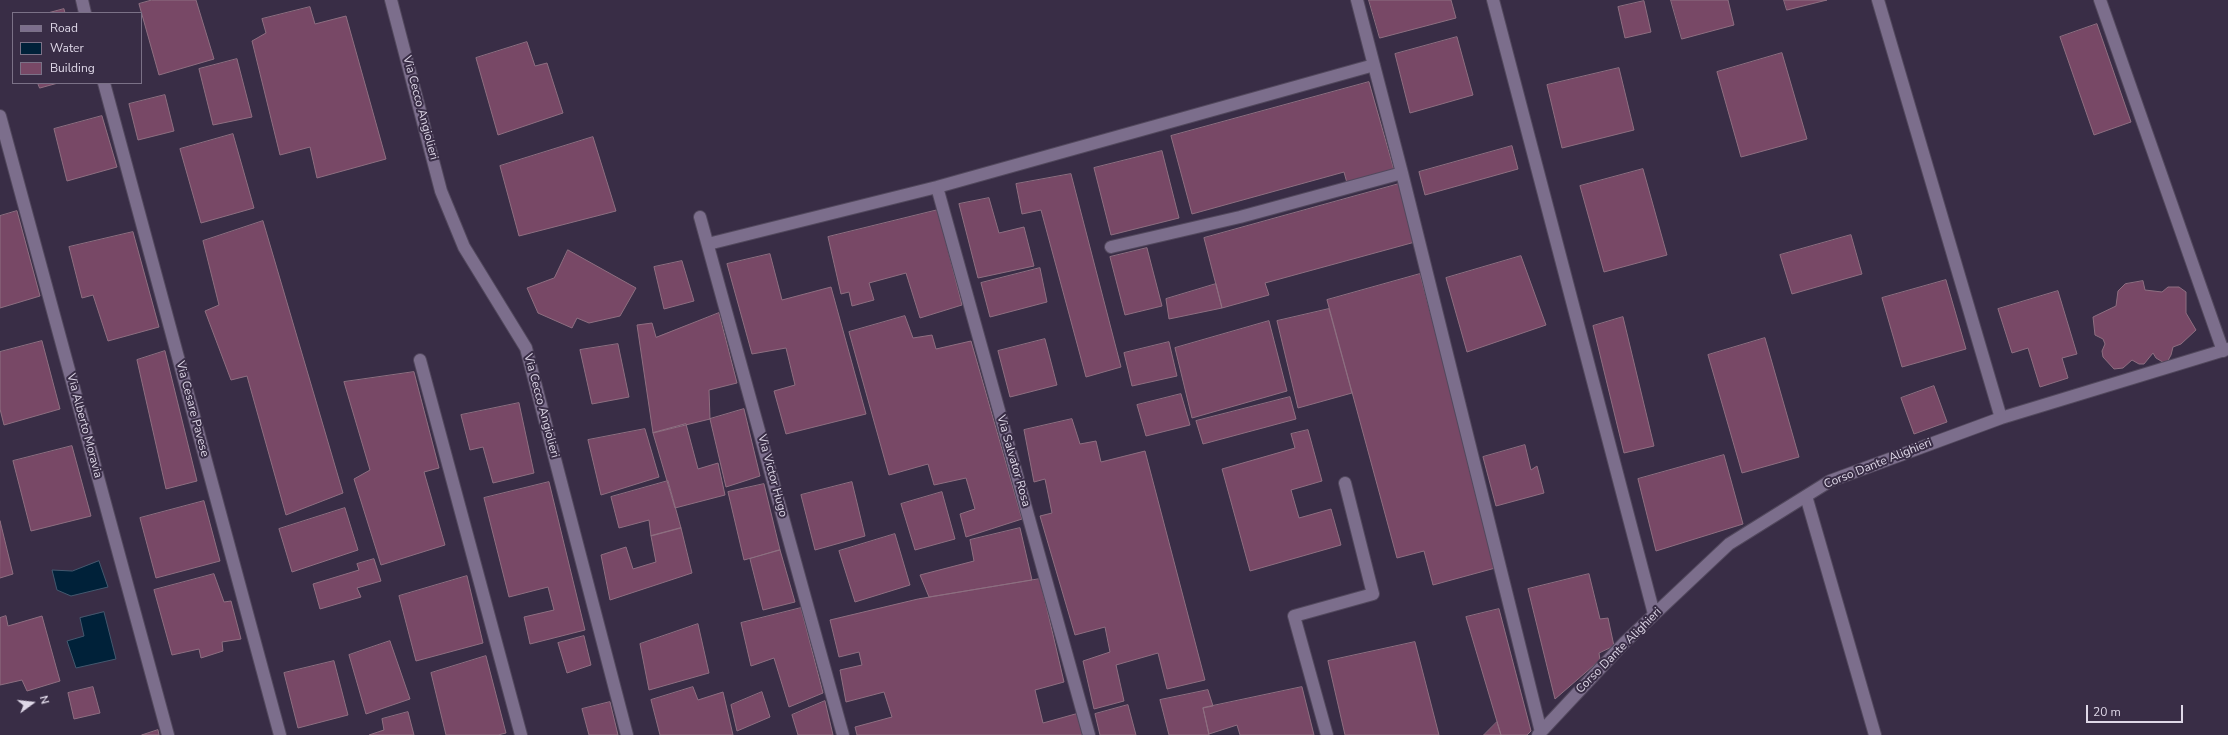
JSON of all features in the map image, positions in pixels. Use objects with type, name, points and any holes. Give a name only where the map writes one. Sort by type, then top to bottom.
[{"type":"street","points":[[82,0],[85,12]]},
{"type":"street","name":"Via Cecco Angiolieri","points":[[391,0],[441,192],[464,247],[526,348],[627,735]]},
{"type":"street","points":[[1357,0],[1402,172],[1539,733]]},
{"type":"street","points":[[1493,0],[1654,614]]},
{"type":"street","points":[[1878,0],[2001,418]]},
{"type":"street","points":[[2100,0],[2225,350]]},
{"type":"street","points":[[708,244],[937,187],[1374,65]]},
{"type":"street","name":"Via Cesare Pavese","points":[[104,84],[280,735]]},
{"type":"street","name":"Via Alberto Moravia","points":[[0,116],[168,735]]},
{"type":"street","points":[[1111,247],[1240,217],[1402,172]]},
{"type":"street","name":"Via Salvator Rosa","points":[[937,187],[1089,735]]},
{"type":"street","name":"Via Victor Hugo","points":[[700,217],[843,735]]},
{"type":"street","name":"Corso Dante Alighieri","points":[[1539,733],[1654,614],[1730,544],[1830,481],[2001,418],[2225,350]]},
{"type":"street","points":[[420,360],[521,735]]},
{"type":"street","points":[[1327,735],[1294,616],[1373,594],[1345,483]]},
{"type":"street","points":[[1806,496],[1875,735]]},
{"type":"water","points":[[99,561],[108,587],[71,596],[57,590],[52,570],[72,571]]},
{"type":"water","points":[[104,612],[116,659],[76,668],[67,641],[84,636],[80,618]]},
{"type":"building","points":[[152,0],[196,0],[214,59],[159,75],[139,4]]},
{"type":"building","points":[[1369,0],[1451,0],[1456,18],[1380,38]]},
{"type":"building","points":[[1671,0],[1728,0],[1734,25],[1682,39]]},
{"type":"building","points":[[1784,0],[1827,0],[1787,10]]},
{"type":"building","points":[[1644,1],[1651,32],[1625,38],[1618,7]]},
{"type":"building","points":[[310,7],[315,24],[346,16],[386,159],[317,178],[310,147],[280,155],[252,41],[266,33],[262,19]]},
{"type":"building","points":[[64,9],[65,12],[52,12]]},
{"type":"building","points":[[2097,24],[2131,122],[2094,135],[2060,37]]},
{"type":"building","points":[[1457,37],[1473,95],[1410,113],[1395,54]]},
{"type":"building","points":[[527,42],[535,66],[547,63],[563,113],[498,135],[476,58]]},
{"type":"building","points":[[1782,53],[1807,139],[1741,157],[1717,72]]},
{"type":"building","points":[[237,59],[252,117],[213,125],[199,69]]},
{"type":"building","points":[[1619,68],[1634,130],[1562,148],[1547,85]]},
{"type":"building","points":[[1369,82],[1394,170],[1347,183],[1344,172],[1192,214],[1171,136]]},
{"type":"building","points":[[38,84],[54,84],[40,88]]},
{"type":"building","points":[[165,95],[174,131],[138,140],[129,104]]},
{"type":"building","points":[[102,116],[117,167],[67,181],[54,129]]},
{"type":"building","points":[[233,134],[254,208],[201,223],[180,149]]},
{"type":"building","points":[[593,137],[616,211],[519,236],[500,166]]},
{"type":"building","points":[[1512,146],[1518,169],[1425,195],[1419,172]]},
{"type":"building","points":[[1162,151],[1179,218],[1111,235],[1094,168]]},
{"type":"building","points":[[1643,169],[1667,255],[1604,272],[1580,186]]},
{"type":"building","points":[[1071,174],[1121,367],[1086,377],[1041,210],[1022,214],[1016,184]]},
{"type":"building","points":[[1399,184],[1415,242],[1265,283],[1269,295],[1222,308],[1204,238]]},
{"type":"building","points":[[989,198],[999,233],[1024,227],[1034,266],[978,278],[959,204]]},
{"type":"building","points":[[938,210],[962,305],[920,318],[906,273],[869,283],[874,300],[852,306],[849,292],[841,294],[828,237]]},
{"type":"building","points":[[17,211],[40,296],[0,308],[0,216]]},
{"type":"building","points":[[263,221],[343,493],[286,515],[247,376],[231,380],[205,311],[219,305],[203,241]]},
{"type":"building","points":[[133,232],[159,327],[108,341],[93,295],[82,298],[69,247]]},
{"type":"building","points":[[1851,235],[1862,274],[1792,294],[1780,255]]},
{"type":"building","points":[[1147,248],[1162,306],[1125,315],[1110,257]]},
{"type":"building","points":[[568,250],[636,288],[620,316],[589,323],[577,318],[572,328],[538,313],[527,288],[554,278]]},
{"type":"building","points":[[770,254],[782,300],[831,287],[866,414],[786,434],[774,391],[795,385],[786,348],[752,354],[727,264]]},
{"type":"building","points":[[1521,256],[1546,325],[1467,352],[1446,278]]},
{"type":"building","points":[[682,261],[694,301],[664,309],[654,267]]},
{"type":"building","points":[[1040,268],[1047,302],[990,317],[981,283]]},
{"type":"building","points":[[1420,274],[1499,567],[1433,585],[1424,551],[1397,558],[1327,300]]},
{"type":"building","points":[[1946,280],[1966,349],[1902,367],[1882,298]]},
{"type":"building","points":[[2143,281],[2145,290],[2162,292],[2168,287],[2179,287],[2186,292],[2186,313],[2196,330],[2181,344],[2173,347],[2166,364],[2156,358],[2153,353],[2144,364],[2139,364],[2132,360],[2123,368],[2114,369],[2103,357],[2102,351],[2105,344],[2103,339],[2095,335],[2093,317],[2116,306],[2118,291],[2125,284]]},
{"type":"building","points":[[1216,284],[1222,308],[1169,319],[1166,299]]},
{"type":"building","points":[[2058,291],[2077,354],[2062,358],[2068,378],[2040,387],[2028,348],[2012,353],[1998,309]]},
{"type":"building","points":[[1329,309],[1352,393],[1298,408],[1277,321]]},
{"type":"building","points":[[719,313],[737,383],[709,390],[710,419],[653,433],[637,325],[652,323],[656,337]]},
{"type":"building","points":[[905,316],[913,338],[932,335],[936,349],[971,341],[1022,519],[966,537],[960,514],[975,509],[966,478],[934,485],[928,464],[889,475],[849,332]]},
{"type":"building","points":[[1623,317],[1654,446],[1624,453],[1593,326]]},
{"type":"building","points":[[1269,321],[1287,391],[1192,418],[1175,348]]},
{"type":"building","points":[[1765,338],[1799,457],[1742,473],[1708,355]]},
{"type":"building","points":[[1045,339],[1057,385],[1010,397],[998,351]]},
{"type":"building","points":[[42,341],[60,409],[4,425],[0,409],[0,352]]},
{"type":"building","points":[[1169,342],[1177,376],[1132,386],[1124,353]]},
{"type":"building","points":[[618,344],[629,397],[592,404],[580,350]]},
{"type":"building","points":[[165,351],[197,481],[166,489],[137,360]]},
{"type":"building","points":[[414,372],[439,468],[424,472],[445,545],[381,565],[354,479],[370,470],[344,382]]},
{"type":"building","points":[[1934,386],[1947,422],[1914,434],[1901,398]]},
{"type":"building","points":[[1181,394],[1190,425],[1146,436],[1137,405]]},
{"type":"building","points":[[1290,397],[1296,419],[1203,444],[1196,421]]},
{"type":"building","points":[[519,403],[534,473],[493,483],[483,447],[470,450],[461,415]]},
{"type":"building","points":[[744,409],[760,476],[726,487],[710,419]]},
{"type":"building","points":[[1072,419],[1080,444],[1096,441],[1101,462],[1145,451],[1205,680],[1167,689],[1158,653],[1116,665],[1124,701],[1094,709],[1083,661],[1110,652],[1105,627],[1075,635],[1040,516],[1052,513],[1045,479],[1034,482],[1024,430]]},
{"type":"building","points":[[686,424],[698,469],[718,463],[725,495],[675,508],[653,433]]},
{"type":"building","points":[[645,429],[659,477],[601,495],[588,440]]},
{"type":"building","points":[[1308,430],[1322,481],[1291,490],[1299,518],[1331,509],[1341,545],[1250,571],[1222,469],[1295,448],[1291,434]]},
{"type":"building","points":[[1525,445],[1531,470],[1537,466],[1544,493],[1496,506],[1483,457]]},
{"type":"building","points":[[72,446],[91,516],[31,531],[13,461]]},
{"type":"building","points":[[1724,455],[1743,524],[1656,551],[1638,479]]},
{"type":"building","points":[[668,481],[681,528],[651,536],[649,520],[619,528],[611,497]]},
{"type":"building","points":[[549,482],[585,630],[530,644],[524,617],[554,610],[548,587],[509,597],[484,498]]},
{"type":"building","points":[[852,482],[865,536],[815,550],[801,495]]},
{"type":"building","points":[[764,484],[780,550],[744,560],[728,492]]},
{"type":"building","points":[[942,492],[955,539],[915,550],[901,504]]},
{"type":"building","points":[[204,501],[220,561],[156,578],[140,518]]},
{"type":"building","points":[[345,508],[358,550],[292,572],[279,529]]},
{"type":"building","points":[[0,521],[13,574],[0,578]]},
{"type":"building","points":[[681,528],[692,573],[610,600],[601,555],[626,547],[633,569],[656,562],[651,536]]},
{"type":"building","points":[[1020,528],[1032,580],[929,597],[920,575],[974,561],[970,540]]},
{"type":"building","points":[[895,534],[910,585],[855,602],[839,551]]},
{"type":"building","points":[[780,550],[795,602],[763,610],[750,559]]},
{"type":"building","points":[[374,559],[381,581],[357,588],[361,597],[320,609],[313,584],[359,570],[357,564]]},
{"type":"building","points":[[214,574],[224,602],[231,601],[241,639],[222,642],[223,651],[201,658],[199,649],[172,655],[154,590]]},
{"type":"building","points":[[1589,574],[1600,619],[1608,618],[1614,646],[1599,653],[1600,660],[1555,699],[1528,589]]},
{"type":"building","points":[[467,576],[483,643],[416,661],[399,596]]},
{"type":"building","points":[[1040,579],[1064,682],[1035,690],[1043,723],[1079,713],[1084,735],[857,735],[855,727],[892,717],[884,692],[846,702],[840,670],[862,665],[859,652],[839,657],[830,620],[918,599]]},
{"type":"building","points":[[801,608],[823,693],[789,707],[774,658],[751,666],[741,623]]},
{"type":"building","points":[[1499,609],[1531,731],[1527,735],[1501,735],[1466,617]]},
{"type":"building","points":[[6,616],[8,626],[42,616],[60,681],[27,691],[22,680],[0,685],[0,618]]},
{"type":"building","points":[[698,624],[709,673],[649,690],[640,644]]},
{"type":"building","points":[[584,636],[591,665],[567,673],[558,643]]},
{"type":"building","points":[[390,641],[410,699],[366,714],[349,655]]},
{"type":"building","points":[[1415,642],[1439,735],[1345,735],[1328,661]]},
{"type":"building","points":[[486,656],[506,733],[498,735],[446,735],[431,673]]},
{"type":"building","points":[[334,661],[348,715],[298,728],[284,673]]},
{"type":"building","points":[[93,687],[100,713],[74,719],[68,693]]},
{"type":"building","points":[[693,687],[698,700],[723,692],[733,735],[660,735],[651,700]]},
{"type":"building","points":[[1302,687],[1314,735],[1240,735],[1237,725],[1209,734],[1203,708]]},
{"type":"building","points":[[1208,690],[1213,706],[1203,708],[1209,735],[1169,735],[1160,700]]},
{"type":"building","points":[[762,692],[770,717],[737,731],[731,705]]},
{"type":"building","points":[[825,701],[833,735],[798,735],[792,715]]},
{"type":"building","points":[[610,702],[618,735],[589,735],[582,709]]},
{"type":"building","points":[[1128,705],[1136,735],[1100,735],[1095,714]]},
{"type":"building","points":[[408,712],[414,735],[369,735],[384,730],[382,719]]},
{"type":"building","points":[[1497,722],[1501,735],[1484,735]]},
{"type":"building","points":[[158,730],[159,735],[142,735]]}]
